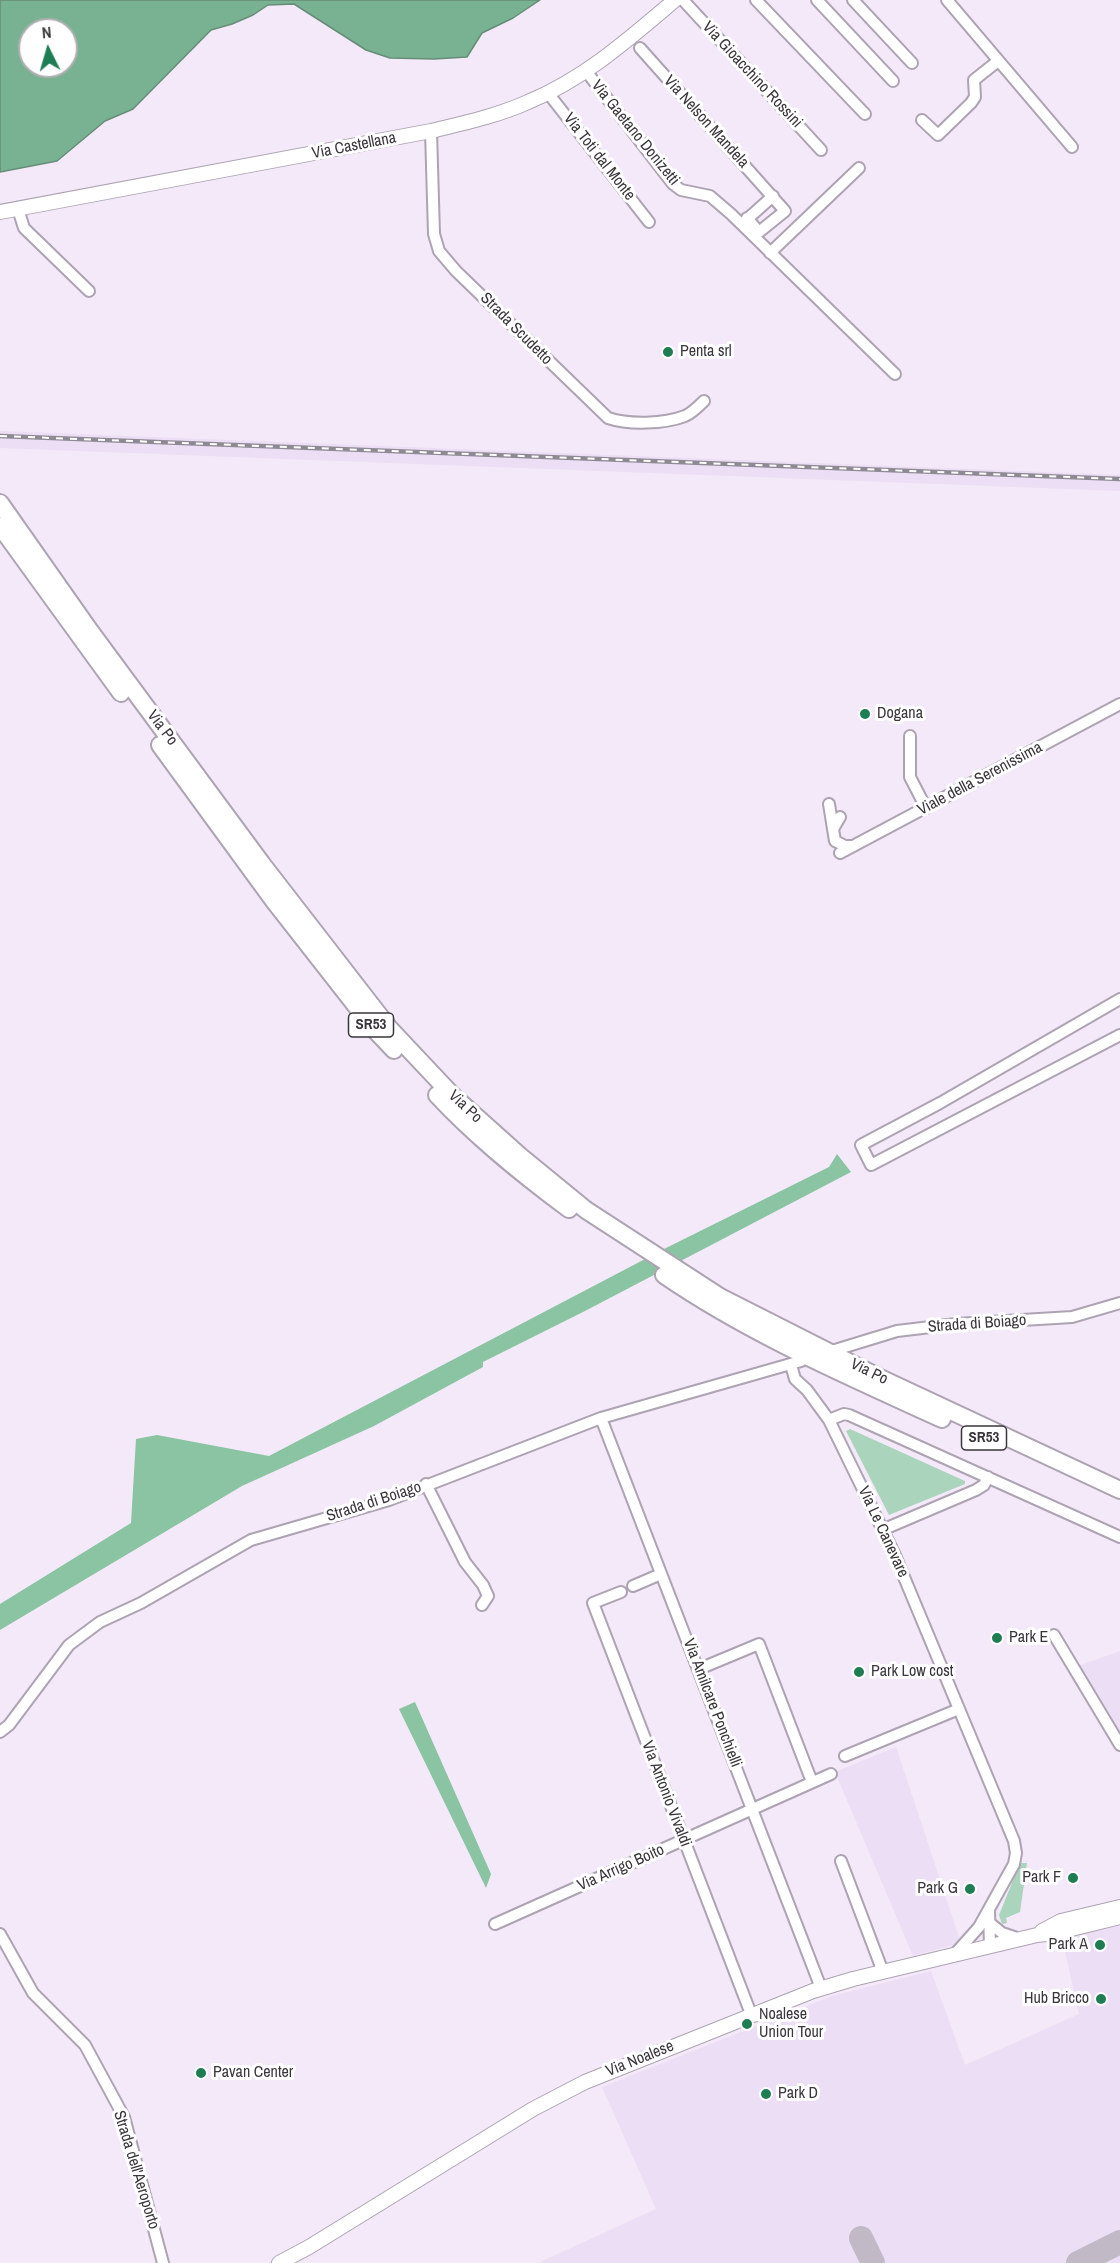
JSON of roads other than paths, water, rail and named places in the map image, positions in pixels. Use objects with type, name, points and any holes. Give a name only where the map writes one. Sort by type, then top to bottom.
[{"type":"highway","name":"Via Po","points":[[0,503],[96,640],[275,881],[375,1010],[453,1096],[520,1156],[586,1210],[720,1297],[878,1377],[1120,1490]]},
{"type":"highway","name":"Via Po","points":[[0,526],[274,901],[375,1030],[469,1129],[529,1180],[696,1296],[815,1360],[1120,1501]]},
{"type":"main road","name":"Via Castellana","points":[[0,212],[431,131],[494,115],[548,93],[586,72],[626,42],[675,0]]},
{"type":"main road","name":"Via Noalese","points":[[1037,1935],[1061,1921],[1120,1907]]},
{"type":"main road","name":"Via Noalese","points":[[279,2263],[309,2247],[557,2095],[585,2082],[821,1988],[990,1946],[1120,1917]]},
{"type":"street","name":"Via Gioacchino Rossini","points":[[683,0],[821,150]]},
{"type":"street","points":[[756,0],[865,114]]},
{"type":"street","points":[[817,0],[892,81]]},
{"type":"street","points":[[853,0],[912,63]]},
{"type":"street","points":[[947,0],[1072,147]]},
{"type":"street","points":[[637,32],[640,48]]},
{"type":"street","name":"Via Nelson Mandela","points":[[626,42],[640,48],[785,211],[759,232],[744,221]]},
{"type":"street","points":[[922,120],[938,135],[971,104],[975,97],[974,80],[998,62]]},
{"type":"street","name":"Via Gaetano Donizetti","points":[[586,72],[673,184],[681,190],[710,196],[744,221],[770,253],[895,374]]},
{"type":"street","name":"Via Toti dal Monte","points":[[548,93],[649,222]]},
{"type":"street","name":"Strada Scudetto","points":[[431,131],[434,234],[439,251],[456,271],[608,418],[623,423],[634,423],[673,418],[685,415],[704,401]]},
{"type":"street","points":[[770,253],[859,168]]},
{"type":"street","points":[[744,221],[772,196]]},
{"type":"street","points":[[18,209],[24,228],[88,291]]},
{"type":"street","name":"Viale della Serenissima","points":[[840,853],[1120,704]]},
{"type":"street","points":[[910,736],[910,777],[926,808]]},
{"type":"street","points":[[829,804],[835,841],[845,846],[853,846]]},
{"type":"street","points":[[833,829],[840,817]]},
{"type":"street","points":[[1120,999],[940,1103],[861,1145],[872,1165],[1120,1035]]},
{"type":"street","name":"Strada di Boiago","points":[[835,1350],[897,1331],[956,1324],[1072,1317],[1120,1303]]},
{"type":"street","name":"Strada di Boiago","points":[[0,1732],[9,1725],[69,1645],[100,1622],[141,1603],[251,1540],[389,1500],[601,1418],[796,1363]]},
{"type":"street","name":"Via Le Canevare","points":[[796,1363],[795,1378],[830,1420],[894,1553],[1014,1841],[1016,1853],[1014,1864],[990,1909],[987,1923],[954,1955]]},
{"type":"street","points":[[830,1420],[844,1414],[849,1415],[1120,1537]]},
{"type":"street","name":"Via Amilcare Ponchielli","points":[[601,1418],[821,1988]]},
{"type":"street","points":[[882,1530],[976,1490],[984,1485],[988,1477]]},
{"type":"street","points":[[426,1484],[465,1562],[483,1585],[488,1596],[482,1605]]},
{"type":"street","points":[[633,1586],[661,1574]]},
{"type":"street","name":"Via Antonio Vivaldi","points":[[621,1592],[593,1602],[751,2014]]},
{"type":"street","points":[[1054,1635],[1120,1745]]},
{"type":"street","points":[[699,1669],[759,1644],[812,1782]]},
{"type":"street","points":[[845,1755],[959,1709]]},
{"type":"street","name":"Via Arrigo Boito","points":[[495,1924],[831,1774]]},
{"type":"street","points":[[841,1861],[883,1972]]},
{"type":"street","points":[[990,1946],[981,1934],[987,1923],[1002,1933],[1020,1939]]},
{"type":"street","name":"Strada dell'Aeroporto","points":[[0,1934],[33,1993],[85,2045],[123,2117],[164,2263]]},
{"type":"railway","points":[[0,436],[1120,479]]},
{"type":"place","name":"Penta srl","points":[[668,352]]},
{"type":"place","name":"Dogana","points":[[865,714]]},
{"type":"place","name":"Park E","points":[[997,1638]]},
{"type":"place","name":"Park Low cost","points":[[859,1672]]},
{"type":"place","name":"Park F","points":[[1073,1878]]},
{"type":"place","name":"Park G","points":[[970,1889]]},
{"type":"place","name":"Park A","points":[[1100,1945]]},
{"type":"place","name":"Hub Bricco","points":[[1101,1999]]},
{"type":"place","name":"Noalese Union Tour","points":[[747,2024]]},
{"type":"place","name":"Pavan Center","points":[[201,2073]]},
{"type":"place","name":"Park D","points":[[766,2094]]}]
